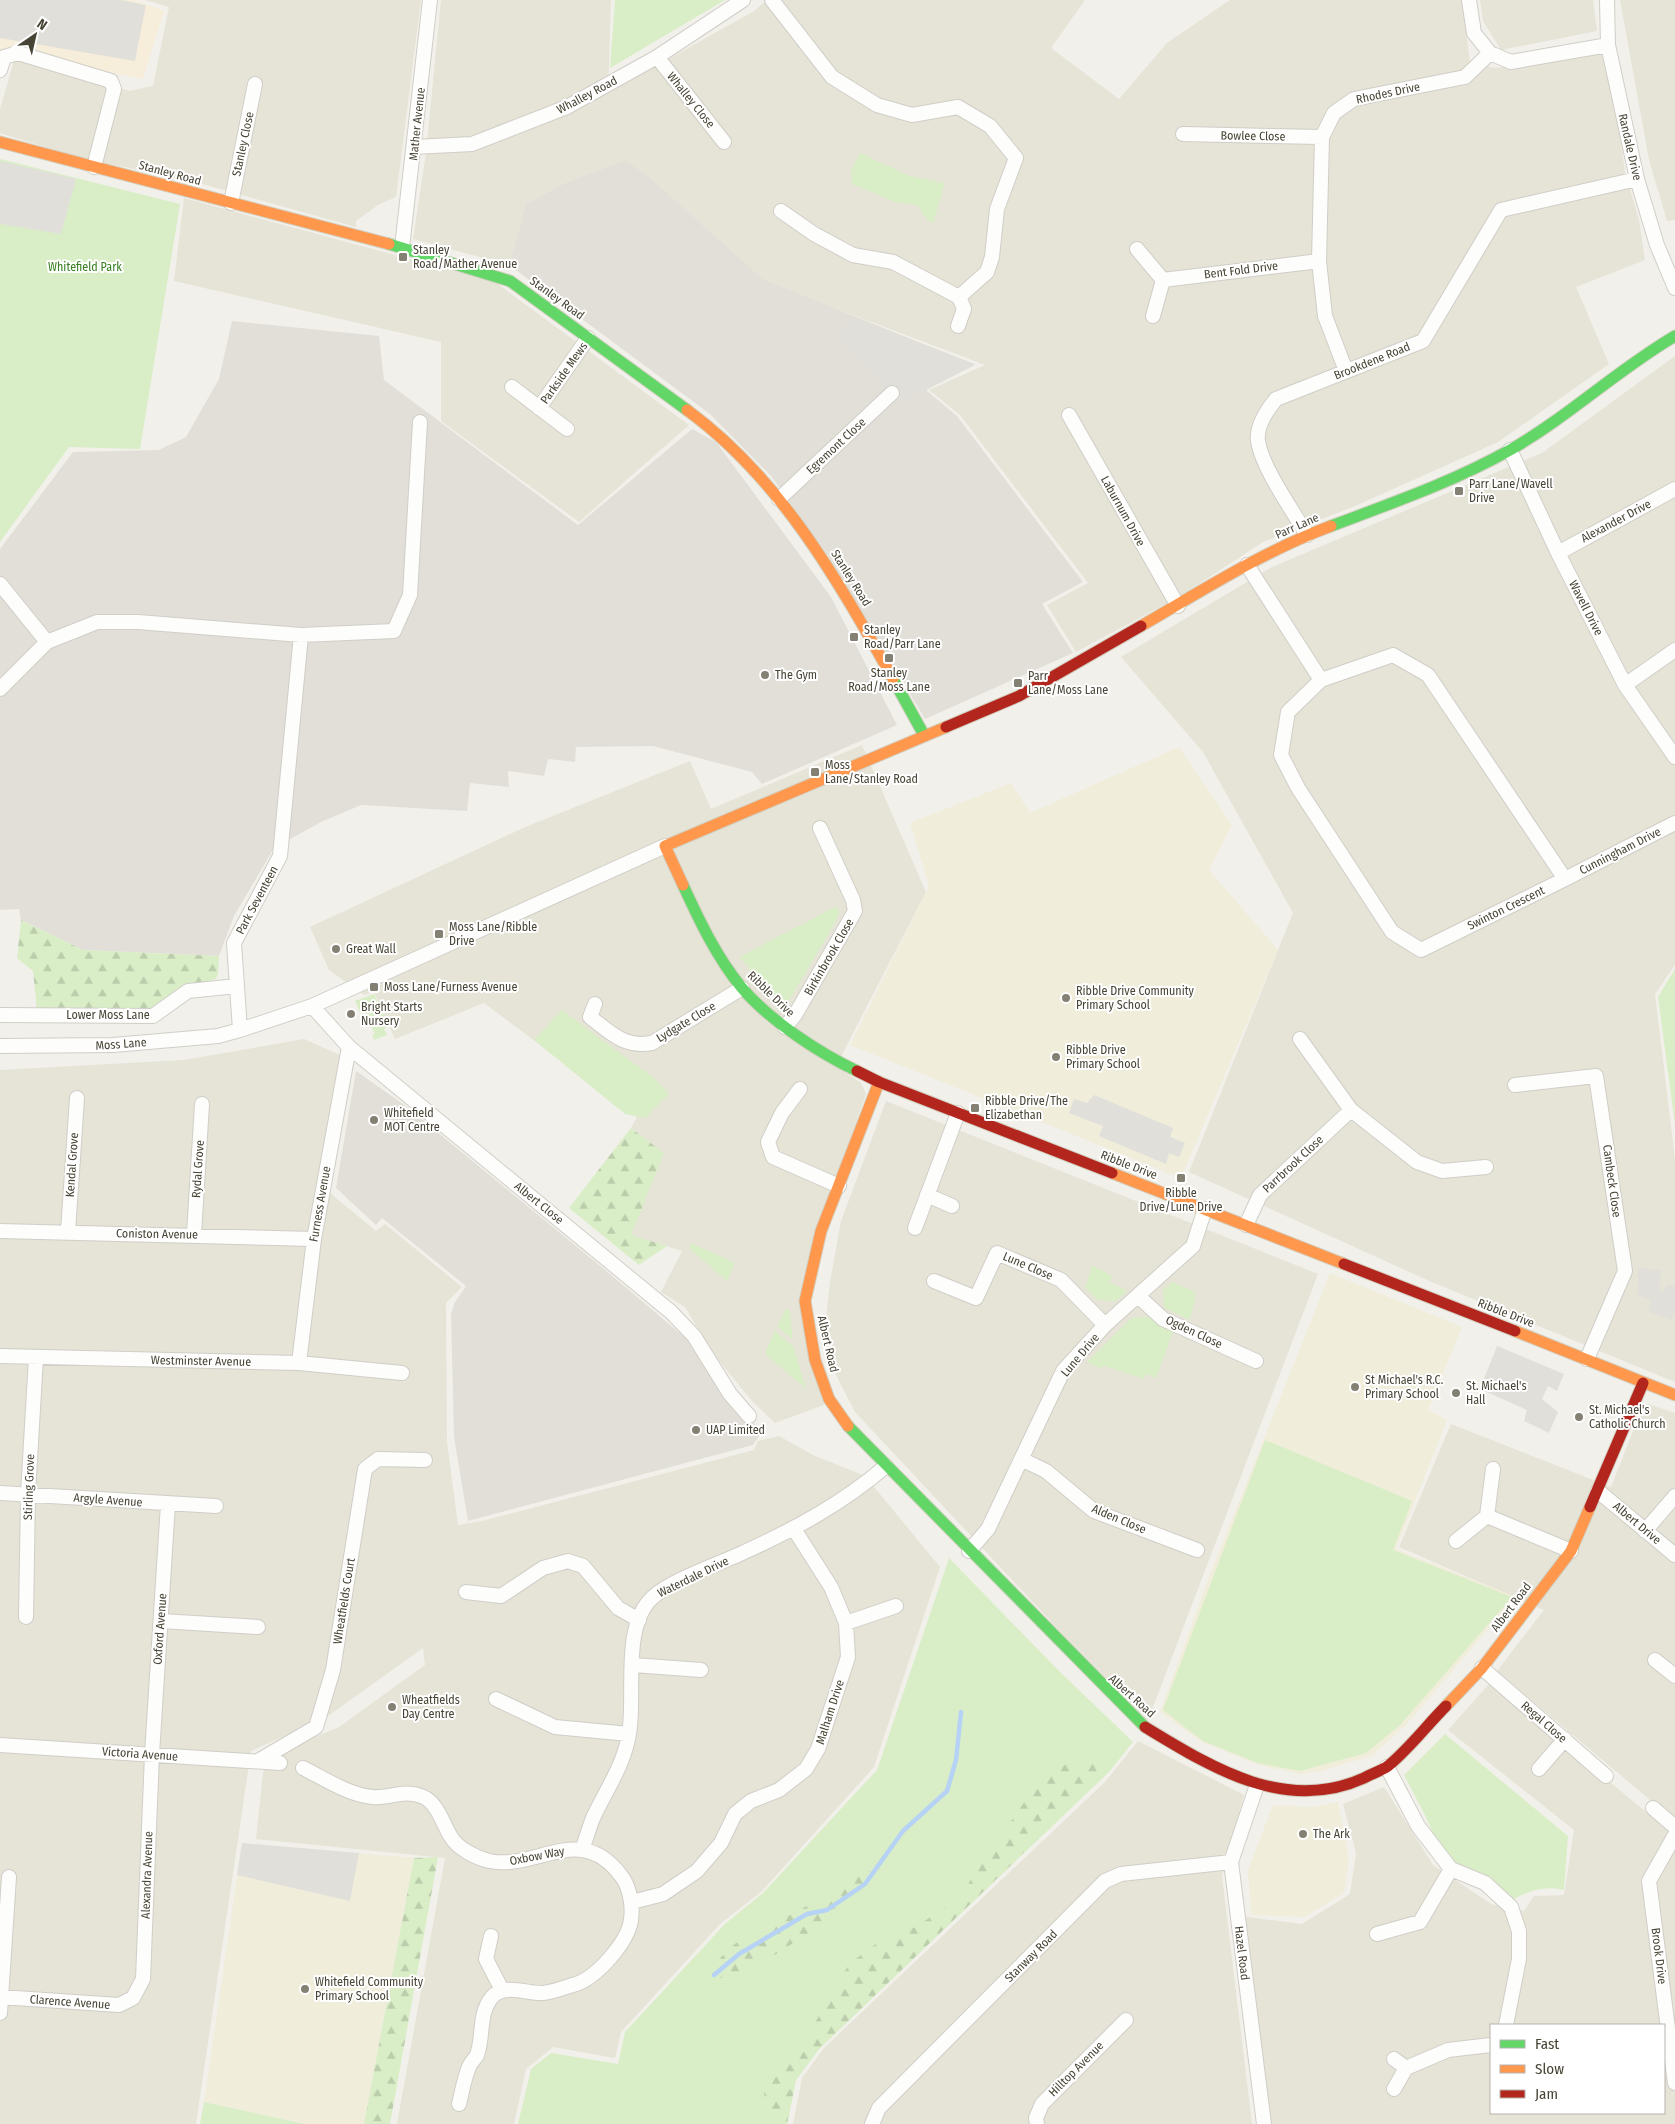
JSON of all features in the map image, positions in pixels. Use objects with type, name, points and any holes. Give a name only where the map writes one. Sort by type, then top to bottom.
[{"type":"street","name":"Mather Avenue","points":[[402,247],[430,0]]},
{"type":"street","name":"Whalley Road","points":[[414,147],[472,144],[567,107],[657,57],[743,0]]},
{"type":"street","points":[[772,0],[832,78],[877,105],[912,114],[958,107],[990,126],[1016,158],[997,208],[992,257],[987,272],[959,297]]},
{"type":"street","points":[[1470,0],[1474,33],[1490,53],[1510,62],[1608,45]]},
{"type":"street","name":"Randale Drive","points":[[1607,0],[1608,45],[1637,179],[1657,245],[1675,288]]},
{"type":"street","points":[[0,70],[4,57],[18,53],[110,81],[114,88],[94,167]]},
{"type":"street","name":"Rhodes Drive","points":[[1346,371],[1325,316],[1319,261],[1322,137],[1334,113],[1354,99],[1465,77],[1490,53]]},
{"type":"street","name":"Whalley Close","points":[[657,57],[724,142]]},
{"type":"street","name":"Stanley Close","points":[[231,203],[256,84]]},
{"type":"street","name":"Bowlee Close","points":[[1183,134],[1322,137]]},
{"type":"street","name":"Stanley Road","points":[[0,142],[402,247],[510,281],[708,426],[744,459],[779,499],[838,582],[924,734]]},
{"type":"street","name":"Brookdene Road","points":[[1307,535],[1264,461],[1258,440],[1264,415],[1276,399],[1423,341],[1501,210],[1637,179]]},
{"type":"street","points":[[781,211],[814,234],[853,255],[893,262],[959,297],[964,309],[958,326]]},
{"type":"street","points":[[1137,249],[1163,280],[1153,316]]},
{"type":"street","name":"Bent Fold Drive","points":[[1163,280],[1319,261]]},
{"type":"street","name":"Parr Lane","points":[[665,846],[924,734],[1019,696],[1247,565],[1307,535],[1394,503],[1463,474],[1510,450],[1553,423],[1656,347],[1675,336]]},
{"type":"street","name":"Parkside Mews","points":[[539,408],[588,338]]},
{"type":"street","name":"Parkside Mews","points":[[512,387],[567,429]]},
{"type":"street","name":"Egremont Close","points":[[779,499],[892,393]]},
{"type":"street","name":"Laburnum Drive","points":[[1069,415],[1178,606]]},
{"type":"street","points":[[0,689],[47,642],[97,622],[138,622],[301,635],[394,631],[410,595],[420,422]]},
{"type":"street","name":"Wavell Drive","points":[[1510,450],[1558,553],[1625,684],[1675,757]]},
{"type":"street","name":"Alexander Drive","points":[[1558,553],[1675,489]]},
{"type":"street","points":[[1247,565],[1321,680]]},
{"type":"street","points":[[0,584],[47,642]]},
{"type":"street","name":"Park Seventeen","points":[[240,1030],[234,944],[280,856],[301,635]]},
{"type":"street","points":[[1625,684],[1675,650]]},
{"type":"street","name":"Swinton Crescent","points":[[1393,655],[1428,676],[1565,879],[1421,950],[1392,932],[1298,788],[1281,755],[1288,712],[1321,680],[1393,655]]},
{"type":"street","name":"Cunningham Drive","points":[[1565,879],[1675,823]]},
{"type":"street","name":"Birkinbrook Close","points":[[785,1027],[795,1015],[855,911],[853,900],[820,828]]},
{"type":"street","points":[[240,1030],[312,1006],[665,846]]},
{"type":"street","name":"Ribble Drive","points":[[665,846],[704,930],[742,988],[785,1027],[838,1062],[879,1082],[1205,1208],[1339,1264],[1675,1395]]},
{"type":"street","name":"Lower Moss Lane","points":[[0,1015],[153,1016],[188,991],[237,986]]},
{"type":"street","name":"Lydgate Close","points":[[595,1004],[590,1017],[621,1040],[637,1046],[652,1043],[742,988]]},
{"type":"street","name":"Albert Close","points":[[312,1006],[349,1047],[671,1312],[694,1336],[730,1394],[749,1416]]},
{"type":"street","name":"Moss Lane","points":[[0,1046],[113,1045],[218,1036],[240,1030]]},
{"type":"street","points":[[1300,1039],[1351,1110],[1417,1162],[1442,1171],[1486,1167]]},
{"type":"street","name":"Furness Avenue","points":[[299,1363],[314,1239],[349,1047]]},
{"type":"street","name":"Cambeck Close","points":[[1515,1085],[1596,1076],[1625,1271],[1586,1359]]},
{"type":"street","name":"Albert Road","points":[[879,1082],[819,1240],[805,1301],[815,1360],[829,1399],[843,1420],[886,1466],[1139,1723],[1196,1758],[1257,1785],[1316,1791],[1352,1783],[1387,1766],[1482,1668],[1571,1551],[1643,1383]]},
{"type":"street","points":[[800,1089],[782,1113],[768,1142],[773,1157],[839,1186]]},
{"type":"street","name":"Kendal Grove","points":[[68,1232],[77,1098]]},
{"type":"street","name":"Rydal Grove","points":[[194,1234],[202,1104]]},
{"type":"street","name":"Parrbrook Close","points":[[1246,1225],[1260,1194],[1351,1110]]},
{"type":"street","points":[[915,1228],[958,1113]]},
{"type":"street","points":[[927,1195],[952,1206]]},
{"type":"street","name":"Lune Drive","points":[[969,1552],[988,1529],[1063,1371],[1105,1325],[1193,1246],[1205,1208]]},
{"type":"street","name":"Coniston Avenue","points":[[0,1231],[194,1234],[314,1239]]},
{"type":"street","name":"Lune Close","points":[[934,1281],[976,1298],[997,1252],[1061,1280],[1105,1325]]},
{"type":"street","name":"Ogden Close","points":[[1138,1296],[1163,1319],[1256,1361]]},
{"type":"street","name":"Westminster Avenue","points":[[0,1356],[299,1363],[402,1373]]},
{"type":"street","name":"Stirling Grove","points":[[26,1617],[28,1494],[36,1357]]},
{"type":"street","name":"Wheatfields Court","points":[[258,1761],[316,1727],[333,1670],[365,1469],[378,1459],[425,1460]]},
{"type":"street","name":"Alden Close","points":[[1022,1460],[1046,1471],[1094,1511],[1197,1550]]},
{"type":"street","name":"Waterdale Drive","points":[[582,1850],[592,1819],[620,1767],[629,1734],[634,1636],[639,1620],[652,1598],[671,1586],[794,1529],[839,1502],[886,1466]]},
{"type":"street","points":[[1456,1541],[1487,1516],[1493,1469]]},
{"type":"street","name":"Albert Drive","points":[[1598,1491],[1675,1555]]},
{"type":"street","name":"Argyle Avenue","points":[[0,1493],[216,1506]]},
{"type":"street","points":[[1646,1531],[1675,1496]]},
{"type":"street","name":"Oxford Avenue","points":[[152,1754],[168,1504]]},
{"type":"street","points":[[1487,1516],[1571,1551]]},
{"type":"street","name":"Malham Drive","points":[[632,1902],[663,1894],[697,1871],[720,1843],[735,1814],[751,1801],[779,1790],[806,1769],[818,1749],[848,1657],[846,1623],[831,1587],[794,1529]]},
{"type":"street","points":[[466,1592],[482,1600],[502,1596],[543,1568],[568,1562],[583,1566],[618,1608],[639,1620]]},
{"type":"street","points":[[846,1623],[877,1606],[896,1606]]},
{"type":"street","points":[[161,1621],[258,1628]]},
{"type":"street","points":[[1655,1660],[1675,1676]]},
{"type":"street","points":[[633,1665],[702,1670]]},
{"type":"street","name":"Regal Close","points":[[1482,1668],[1606,1776]]},
{"type":"street","points":[[496,1699],[555,1727],[629,1734]]},
{"type":"street","points":[[1539,1769],[1565,1739]]},
{"type":"street","name":"Victoria Avenue","points":[[0,1745],[280,1763]]},
{"type":"street","name":"Alexandra Avenue","points":[[136,1995],[143,1979],[152,1754]]},
{"type":"street","points":[[1387,1766],[1418,1826],[1451,1869],[1485,1882],[1511,1907],[1519,1931],[1519,1959],[1506,2024]]},
{"type":"street","name":"Oxbow Way","points":[[303,1768],[349,1792],[374,1797],[403,1792],[422,1796],[437,1809],[452,1839],[470,1854],[489,1861],[509,1862],[560,1849],[582,1850],[606,1859],[623,1878],[632,1902]]},
{"type":"street","name":"Hazel Road","points":[[1257,1785],[1231,1862],[1264,2124]]},
{"type":"street","points":[[1653,1808],[1675,1827]]},
{"type":"street","name":"Brook Drive","points":[[1675,1835],[1649,1881],[1673,2054],[1675,2083]]},
{"type":"street","name":"Stanway Road","points":[[872,2124],[879,2108],[1105,1881],[1121,1874],[1231,1862]]},
{"type":"street","points":[[1377,1934],[1420,1922],[1451,1869]]},
{"type":"street","points":[[0,2013],[9,1877]]},
{"type":"street","points":[[459,2104],[469,2066],[476,2055],[482,2020],[492,1997],[502,1990],[544,1993],[579,1983],[601,1968],[620,1945],[631,1922],[632,1902]]},
{"type":"street","points":[[491,1936],[486,1959],[502,1990]]},
{"type":"street","name":"Clarence Avenue","points":[[0,1997],[119,2006],[136,1995]]},
{"type":"street","name":"Hilltop Avenue","points":[[1037,2124],[1036,2118],[1042,2104],[1126,2020]]},
{"type":"street","points":[[1394,2089],[1406,2068],[1448,2050],[1490,2044]]},
{"type":"street","points":[[1394,2059],[1406,2068]]},
{"type":"shaded area","points":[[0,0],[134,0],[164,11],[143,79],[2,51],[0,57]]},
{"type":"shaded area","points":[[0,0],[121,0],[146,5],[135,61],[0,38]]},
{"type":"shaded area","points":[[145,0],[421,0],[396,197],[378,205],[356,221],[356,227],[195,182],[78,157],[0,133],[0,109],[15,57],[130,91],[153,86],[169,7]]},
{"type":"shaded area","points":[[441,0],[611,0],[608,93],[754,11],[767,0],[1085,0],[1051,48],[1119,99],[1167,43],[1230,0],[1462,0],[1470,62],[1495,68],[1601,52],[1618,122],[1625,172],[1639,220],[1645,260],[1576,287],[1609,364],[1498,442],[1353,507],[1263,542],[1182,595],[1076,652],[1047,605],[1088,583],[960,415],[929,390],[985,365],[763,279],[646,174],[625,160],[565,183],[526,204],[509,265],[413,239],[426,153]]},
{"type":"shaded area","points":[[1480,0],[1593,0],[1597,31],[1501,50],[1483,21]]},
{"type":"shaded area","points":[[1620,0],[1675,0],[1675,220],[1667,221],[1649,160]]},
{"type":"shaded area","points":[[625,160],[646,174],[763,279],[975,365],[926,390],[957,416],[1083,582],[1042,604],[1073,653],[925,719],[828,555],[771,476],[710,414],[509,265],[526,204],[565,183]]},
{"type":"shaded area","name":"Whitefield Park","points":[[0,161],[76,179],[61,234],[0,224]]},
{"type":"shaded area","points":[[184,198],[495,282],[689,425],[579,522],[441,421],[441,342],[174,281]]},
{"type":"shaded area","points":[[853,317],[975,364],[901,403],[836,333]]},
{"type":"shaded area","points":[[232,321],[379,336],[384,380],[578,525],[692,429],[716,442],[831,597],[897,725],[762,784],[752,772],[653,746],[576,747],[575,762],[548,759],[544,776],[508,771],[509,787],[470,783],[467,811],[361,805],[321,822],[274,848],[234,916],[219,956],[83,950],[21,920],[19,909],[0,910],[0,549],[73,452],[159,450],[186,437],[219,379]]},
{"type":"shaded area","points":[[1675,356],[1675,965],[1655,994],[1675,1159],[1675,1382],[1427,1280],[1189,1172],[1293,913],[1203,752],[1121,657],[1272,567],[1542,453]]},
{"type":"shaded area","points":[[862,745],[926,892],[836,1066],[861,1083],[866,1094],[807,1265],[824,1405],[775,1423],[753,1402],[714,1355],[685,1307],[661,1292],[682,1251],[630,1235],[664,1153],[631,1128],[637,1117],[484,1003],[395,1039],[374,992],[364,995],[329,970],[310,927],[523,828],[690,761],[711,809]]},
{"type":"shaded area","name":"Ribble Drive Community Primary School","points":[[1179,747],[1232,825],[1209,870],[1278,950],[1181,1178],[850,1045],[929,886],[910,823],[1011,783],[1030,813]]},
{"type":"shaded area","points":[[304,1039],[340,1055],[319,1184],[376,1231],[385,1224],[462,1287],[446,1303],[447,1442],[458,1525],[482,1521],[754,1450],[758,1441],[779,1436],[813,1455],[865,1476],[940,1567],[874,1767],[762,1891],[720,1924],[621,2032],[615,2058],[553,2047],[526,2069],[514,2124],[397,2124],[445,1858],[256,1839],[263,1772],[274,1754],[339,1727],[425,1665],[423,1648],[328,1716],[251,1751],[196,2124],[0,2124],[0,1070],[184,1060]]},
{"type":"shaded area","points":[[356,1071],[403,1104],[702,1352],[738,1412],[763,1430],[753,1445],[468,1521],[454,1437],[451,1314],[455,1302],[466,1286],[382,1218],[376,1225],[336,1188]]},
{"type":"shaded area","points":[[1094,1095],[1173,1128],[1170,1137],[1185,1143],[1179,1157],[1169,1153],[1166,1164],[1099,1136],[1103,1126],[1069,1113],[1074,1099],[1087,1103]]},
{"type":"shaded area","points":[[886,1101],[1318,1274],[1148,1720],[1060,1631],[855,1412],[836,1375],[824,1335],[830,1282],[841,1221]]},
{"type":"shaded area","points":[[1638,1268],[1661,1270],[1660,1290],[1663,1293],[1667,1284],[1675,1287],[1675,1310],[1671,1320],[1648,1311],[1651,1301],[1638,1295]]},
{"type":"shaded area","points":[[1330,1273],[1462,1327],[1428,1410],[1447,1420],[1396,1549],[1516,1597],[1406,1725],[1373,1755],[1322,1771],[1300,1774],[1259,1765],[1202,1742],[1160,1712],[1209,1577]]},
{"type":"shaded area","points":[[1497,1346],[1564,1374],[1557,1391],[1548,1386],[1542,1399],[1558,1412],[1549,1433],[1524,1421],[1527,1410],[1480,1389]]},
{"type":"shaded area","points":[[1648,1404],[1675,1413],[1675,1821],[1497,1671],[1544,1610],[1399,1547],[1451,1424],[1611,1487],[1639,1416]]},
{"type":"shaded area","points":[[1490,1683],[1675,1836],[1675,2124],[1268,2124],[1240,1916],[1302,1924],[1350,1894],[1356,1853],[1343,1804],[1384,1787],[1433,1865],[1491,1904],[1524,1911],[1534,1896],[1564,1895],[1574,1830],[1448,1730]]},
{"type":"shaded area","points":[[1138,1741],[1244,1795],[1222,1876],[1252,2124],[793,2124],[802,2078],[824,2048],[1105,1782]]},
{"type":"shaded area","name":"The Ark","points":[[1338,1802],[1349,1861],[1344,1893],[1304,1917],[1251,1915],[1248,1870],[1273,1805],[1313,1807]]},
{"type":"shaded area","name":"Whitefield Community Primary School","points":[[242,1843],[414,1858],[364,2124],[305,2124],[204,2102]]},
{"type":"shaded area","points":[[242,1843],[359,1853],[350,1901],[237,1875]]},
{"type":"green space","points":[[615,0],[725,0],[610,68]]},
{"type":"green space","points":[[860,153],[910,176],[945,183],[933,223],[927,220],[917,205],[895,202],[852,184],[851,171]]},
{"type":"green space","name":"Whitefield Park","points":[[0,159],[180,204],[140,449],[69,447],[0,542]]},
{"type":"green space","points":[[837,906],[839,913],[836,921],[789,1001],[777,999],[739,957]]},
{"type":"green space","points":[[21,920],[83,950],[219,956],[218,974],[216,979],[193,985],[148,1010],[37,1010],[33,971],[17,958]]},
{"type":"green space","points":[[1675,969],[1675,1125],[1658,997]]},
{"type":"green space","points":[[374,994],[389,1026],[384,1029],[387,1035],[374,1040],[372,1035],[375,1034],[364,1011],[361,1014],[355,1001]]},
{"type":"green space","points":[[562,1010],[655,1079],[669,1094],[645,1118],[625,1114],[534,1040]]},
{"type":"green space","points":[[631,1128],[664,1153],[631,1235],[667,1246],[639,1265],[569,1208]]},
{"type":"green space","points":[[691,1243],[735,1263],[727,1281],[689,1248]]},
{"type":"green space","points":[[1092,1265],[1112,1276],[1110,1282],[1127,1291],[1116,1301],[1098,1300],[1085,1287]]},
{"type":"green space","points":[[1172,1282],[1196,1292],[1190,1320],[1164,1308],[1163,1290]]},
{"type":"green space","points":[[786,1309],[790,1311],[793,1340],[777,1326]]},
{"type":"green space","points":[[1135,1317],[1149,1317],[1174,1329],[1156,1378],[1146,1374],[1144,1379],[1104,1366],[1100,1368],[1087,1362],[1129,1320]]},
{"type":"green space","points":[[775,1330],[794,1348],[806,1389],[765,1354]]},
{"type":"green space","points":[[1265,1440],[1412,1501],[1393,1550],[1512,1597],[1400,1725],[1366,1753],[1300,1771],[1258,1763],[1203,1741],[1163,1710]]},
{"type":"green space","points":[[949,1558],[1059,1671],[1133,1742],[1109,1772],[819,2049],[796,2080],[787,2124],[518,2124],[531,2069],[551,2053],[618,2064],[625,2032],[725,1924],[763,1893],[877,1770]]},
{"type":"green space","points":[[1445,1734],[1568,1836],[1564,1890],[1550,1888],[1537,1890],[1512,1900],[1497,1884],[1484,1875],[1456,1863],[1438,1845],[1404,1775]]},
{"type":"green space","points":[[1086,1760],[1112,1768],[819,2049],[796,2080],[787,2124],[770,2124],[764,2093],[768,2085],[798,2052],[849,1964],[877,1943],[915,1927],[961,1898],[971,1879],[1041,1778],[1060,1766]]},
{"type":"green space","points":[[438,1857],[390,2124],[364,2124],[414,1858]]},
{"type":"green space","points":[[870,1871],[880,1880],[870,1890],[832,1918],[748,1972],[734,1978],[719,1978],[716,1968],[718,1960],[736,1943],[805,1907],[857,1874]]},
{"type":"green space","points":[[204,2102],[305,2124],[200,2124]]},
{"type":"waterway","points":[[714,1975],[739,1954],[807,1914],[827,1910],[865,1884],[903,1831],[947,1791],[956,1760],[961,1712]]},
{"type":"traffic: fast","points":[[389,244],[510,281],[687,410]]},
{"type":"traffic: fast","points":[[1331,526],[1444,482],[1510,450],[1552,423],[1654,349],[1675,336]]},
{"type":"traffic: fast","points":[[893,679],[924,735]]},
{"type":"traffic: fast","points":[[683,885],[717,951],[733,976],[753,1000],[795,1035],[857,1071]]},
{"type":"traffic: fast","points":[[848,1426],[1145,1727]]},
{"type":"traffic: slow","points":[[0,142],[389,244]]},
{"type":"traffic: slow","points":[[687,410],[720,437],[751,467],[779,499],[828,568],[893,679]]},
{"type":"traffic: slow","points":[[1141,626],[1258,559],[1331,526]]},
{"type":"traffic: slow","points":[[683,885],[665,846],[946,727]]},
{"type":"traffic: slow","points":[[848,1426],[829,1399],[815,1360],[805,1301],[821,1231],[879,1082]]},
{"type":"traffic: slow","points":[[1112,1173],[1344,1264]]},
{"type":"traffic: slow","points":[[1515,1331],[1675,1395]]},
{"type":"traffic: slow","points":[[1446,1706],[1482,1668],[1571,1551],[1590,1507]]},
{"type":"traffic: jam","points":[[946,727],[1019,696],[1141,626]]},
{"type":"traffic: jam","points":[[857,1071],[879,1082],[1112,1173]]},
{"type":"traffic: jam","points":[[1344,1264],[1515,1331]]},
{"type":"traffic: jam","points":[[1590,1507],[1643,1383]]},
{"type":"traffic: jam","points":[[1145,1727],[1222,1770],[1250,1781],[1277,1788],[1306,1791],[1335,1788],[1385,1768],[1403,1752],[1446,1706]]},
{"type":"place","name":"Stanley Road/Mather Avenue","points":[[403,257]]},
{"type":"place","name":"Parr Lane/Wavell Drive","points":[[1459,491]]},
{"type":"place","name":"Stanley Road/Parr Lane","points":[[854,637]]},
{"type":"place","name":"Stanley Road/Moss Lane","points":[[889,658]]},
{"type":"place","name":"The Gym","points":[[765,675]]},
{"type":"place","name":"Parr Lane/Moss Lane","points":[[1018,683]]},
{"type":"place","name":"Moss Lane/Stanley Road","points":[[815,772]]},
{"type":"place","name":"Moss Lane/Ribble Drive","points":[[439,934]]},
{"type":"place","name":"Great Wall","points":[[336,949]]},
{"type":"place","name":"Moss Lane/Furness Avenue","points":[[374,987]]},
{"type":"place","name":"Ribble Drive Community Primary School","points":[[1066,998]]},
{"type":"place","name":"Bright Starts Nursery","points":[[351,1014]]},
{"type":"place","name":"Ribble Drive Primary School","points":[[1056,1057]]},
{"type":"place","name":"Ribble Drive/The Elizabethan","points":[[975,1108]]},
{"type":"place","name":"Whitefield MOT Centre","points":[[374,1120]]},
{"type":"place","name":"Ribble Drive/Lune Drive","points":[[1181,1178]]},
{"type":"place","name":"St Michael's R.C. Primary School","points":[[1355,1387]]},
{"type":"place","name":"St. Michael's Hall","points":[[1456,1393]]},
{"type":"place","name":"St. Michael's Catholic Church","points":[[1579,1417]]},
{"type":"place","name":"UAP Limited","points":[[696,1430]]},
{"type":"place","name":"Wheatfields Day Centre","points":[[392,1707]]},
{"type":"place","name":"The Ark","points":[[1303,1834]]},
{"type":"place","name":"Whitefield Community Primary School","points":[[305,1989]]}]
